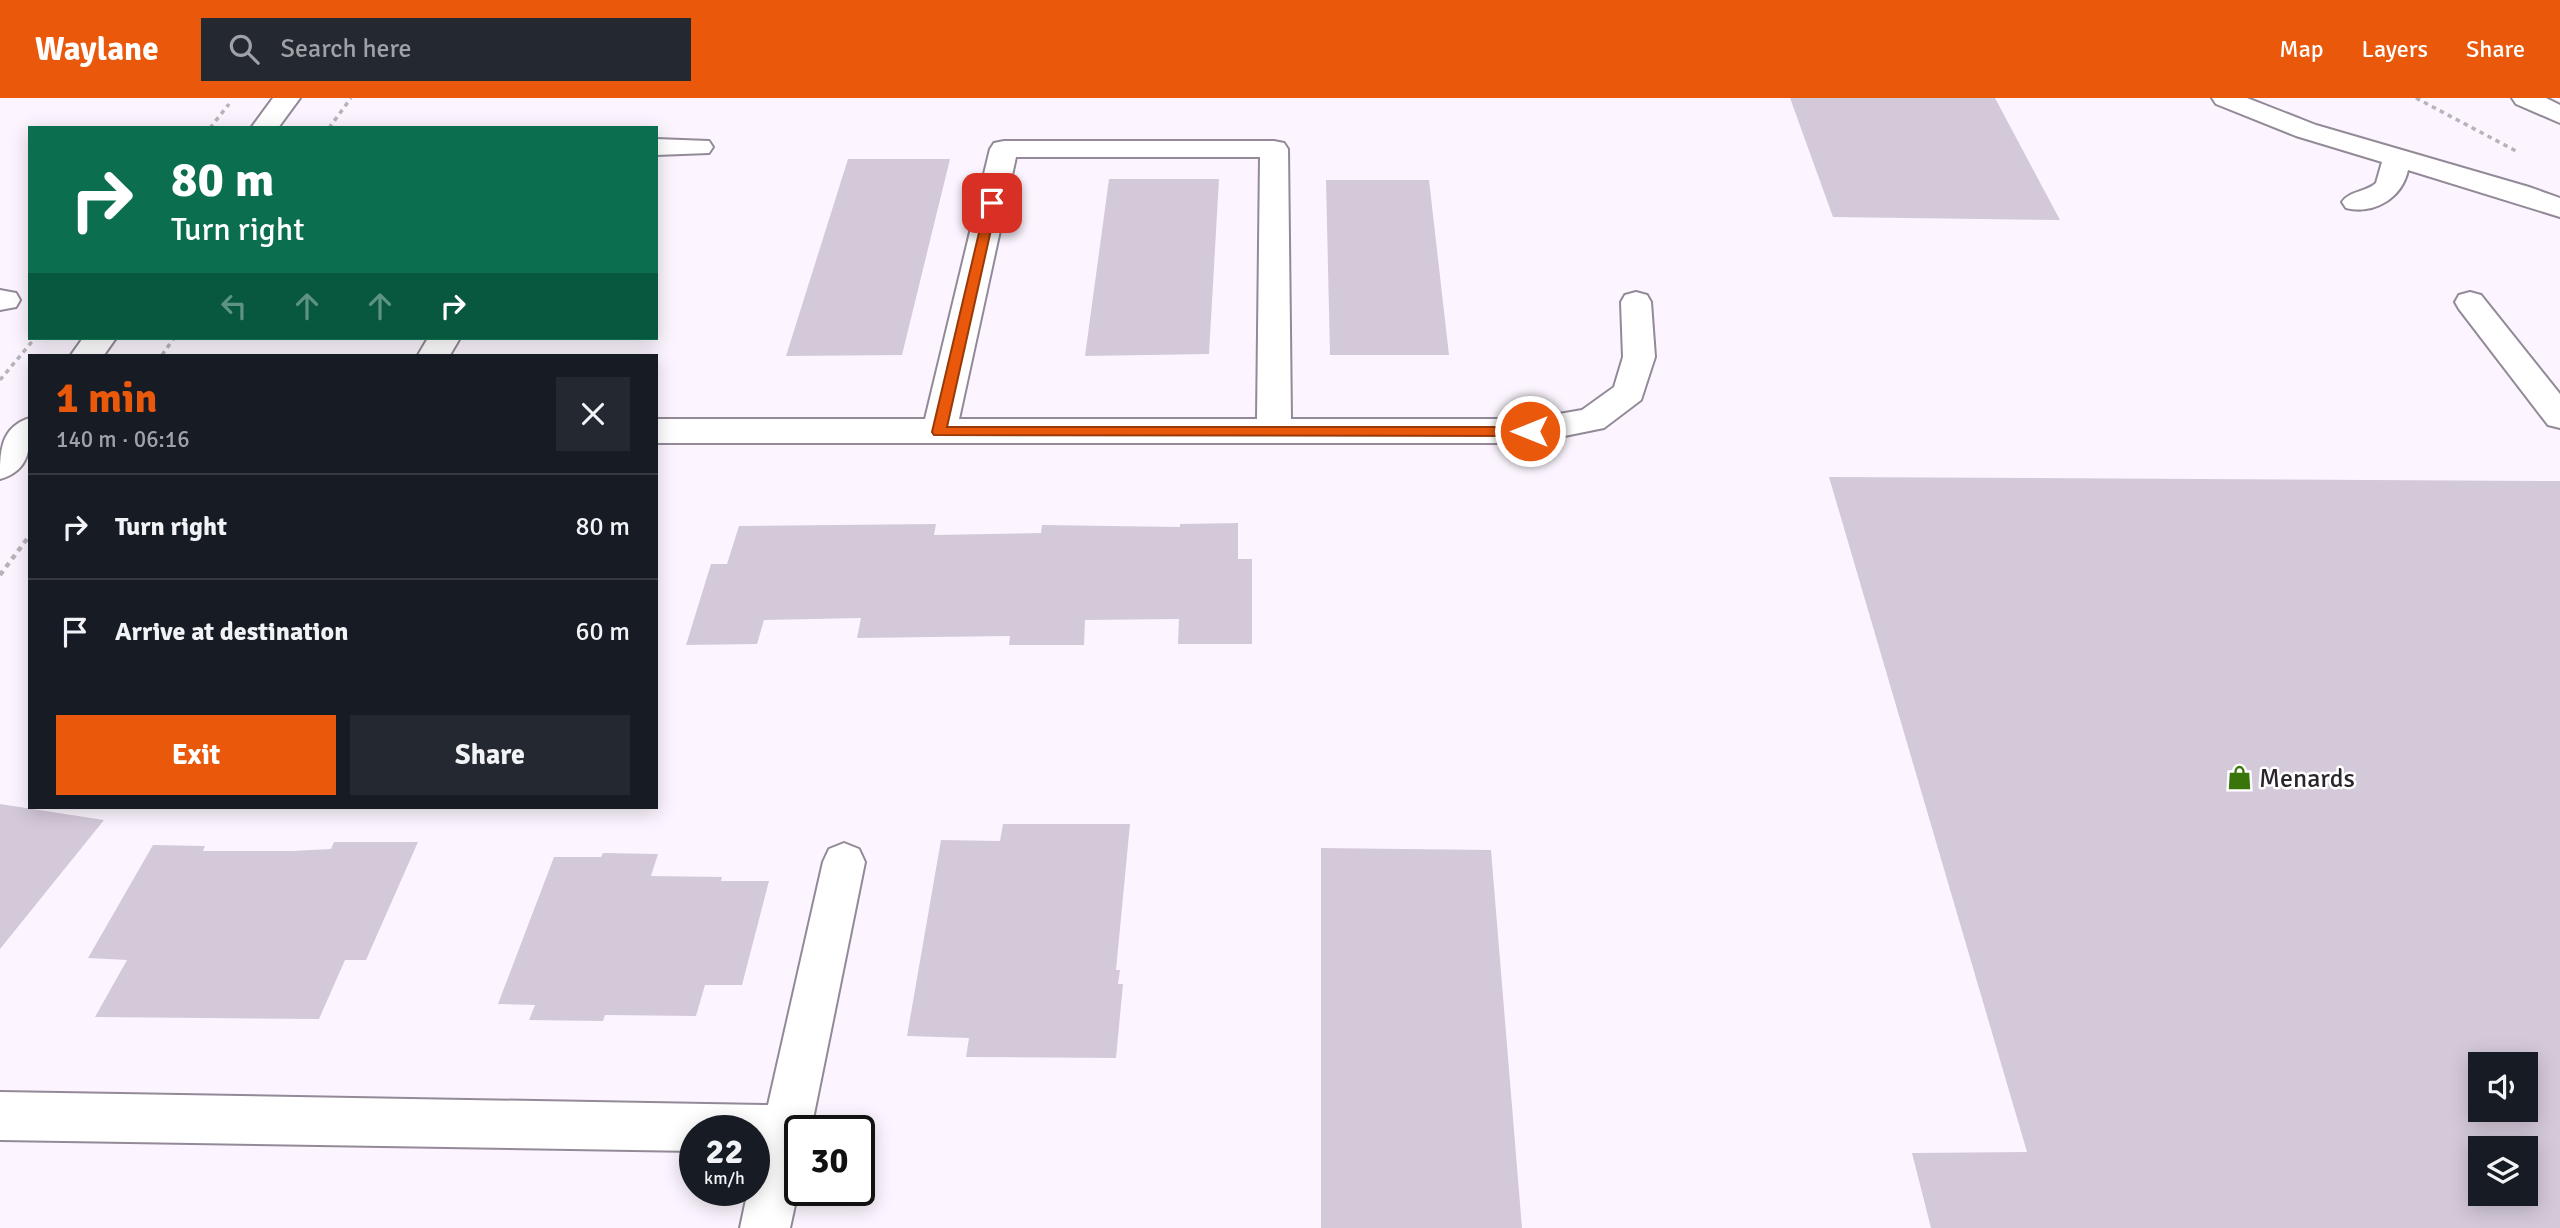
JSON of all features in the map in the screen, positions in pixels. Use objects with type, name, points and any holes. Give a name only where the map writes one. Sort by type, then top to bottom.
[{"type":"street","points":[[266,126],[287,98]]},
{"type":"street","points":[[2225,98],[2269,119],[2505,187],[2560,208]]},
{"type":"street","points":[[2525,98],[2560,116]]},
{"type":"street","points":[[658,147],[699,148]]},
{"type":"street","points":[[939,432],[1004,149],[1274,149],[1274,432]]},
{"type":"street","points":[[2356,202],[2381,196],[2392,184],[2397,156]]},
{"type":"street","points":[[658,431],[1530,431],[1592,420],[1629,392],[1639,357],[1636,302]]},
{"type":"street","points":[[2470,302],[2560,417]]},
{"type":"street","points":[[88,354],[98,340]]},
{"type":"street","points":[[0,467],[22,431]]},
{"type":"street","points":[[789,1115],[844,862]]},
{"type":"street","points":[[0,1116],[784,1129]]},
{"type":"street","points":[[765,1228],[784,1138]]},
{"type":"path","points":[[212,126],[234,98]]},
{"type":"path","points":[[330,126],[351,98]]},
{"type":"path","points":[[2416,98],[2524,155]]},
{"type":"path","points":[[0,380],[33,340]]},
{"type":"path","points":[[0,575],[28,538]]},
{"type":"building","points":[[1790,98],[1995,98],[2060,220],[1833,217]]},
{"type":"building","points":[[848,159],[950,159],[902,355],[786,356]]},
{"type":"building","points":[[1109,179],[1219,179],[1209,354],[1085,356]]},
{"type":"building","points":[[1326,180],[1429,180],[1449,355],[1330,355]]},
{"type":"building","name":"Menards","points":[[1829,477],[2560,481],[2560,1228],[1931,1228],[1912,1153],[2027,1152]]},
{"type":"building","points":[[1238,523],[1238,559],[1252,559],[1252,644],[1178,644],[1179,619],[1085,620],[1084,645],[1009,645],[1010,636],[857,638],[861,618],[764,620],[757,644],[686,645],[711,564],[727,564],[739,526],[936,524],[934,535],[1041,533],[1042,525],[1180,527],[1180,524]]},
{"type":"building","points":[[0,804],[104,820],[0,949]]},
{"type":"building","points":[[1003,824],[1130,824],[1116,970],[1120,970],[1118,984],[1123,984],[1116,1058],[966,1057],[969,1038],[907,1036],[941,840],[1000,841]]},
{"type":"building","points":[[334,842],[418,842],[366,960],[345,960],[319,1019],[95,1017],[127,960],[88,958],[153,845],[205,846],[203,851],[292,851],[331,849]]},
{"type":"building","points":[[1321,848],[1491,850],[1522,1228],[1321,1228]]},
{"type":"building","points":[[603,853],[658,854],[651,876],[769,881],[742,985],[705,985],[696,1016],[605,1015],[603,1021],[529,1020],[535,1005],[498,1004],[554,857],[601,857]]},
{"type":"place","name":"Menards","points":[[2239,778]]},
{"type":"route","points":[[992,203],[939,432],[1530,431]]}]
